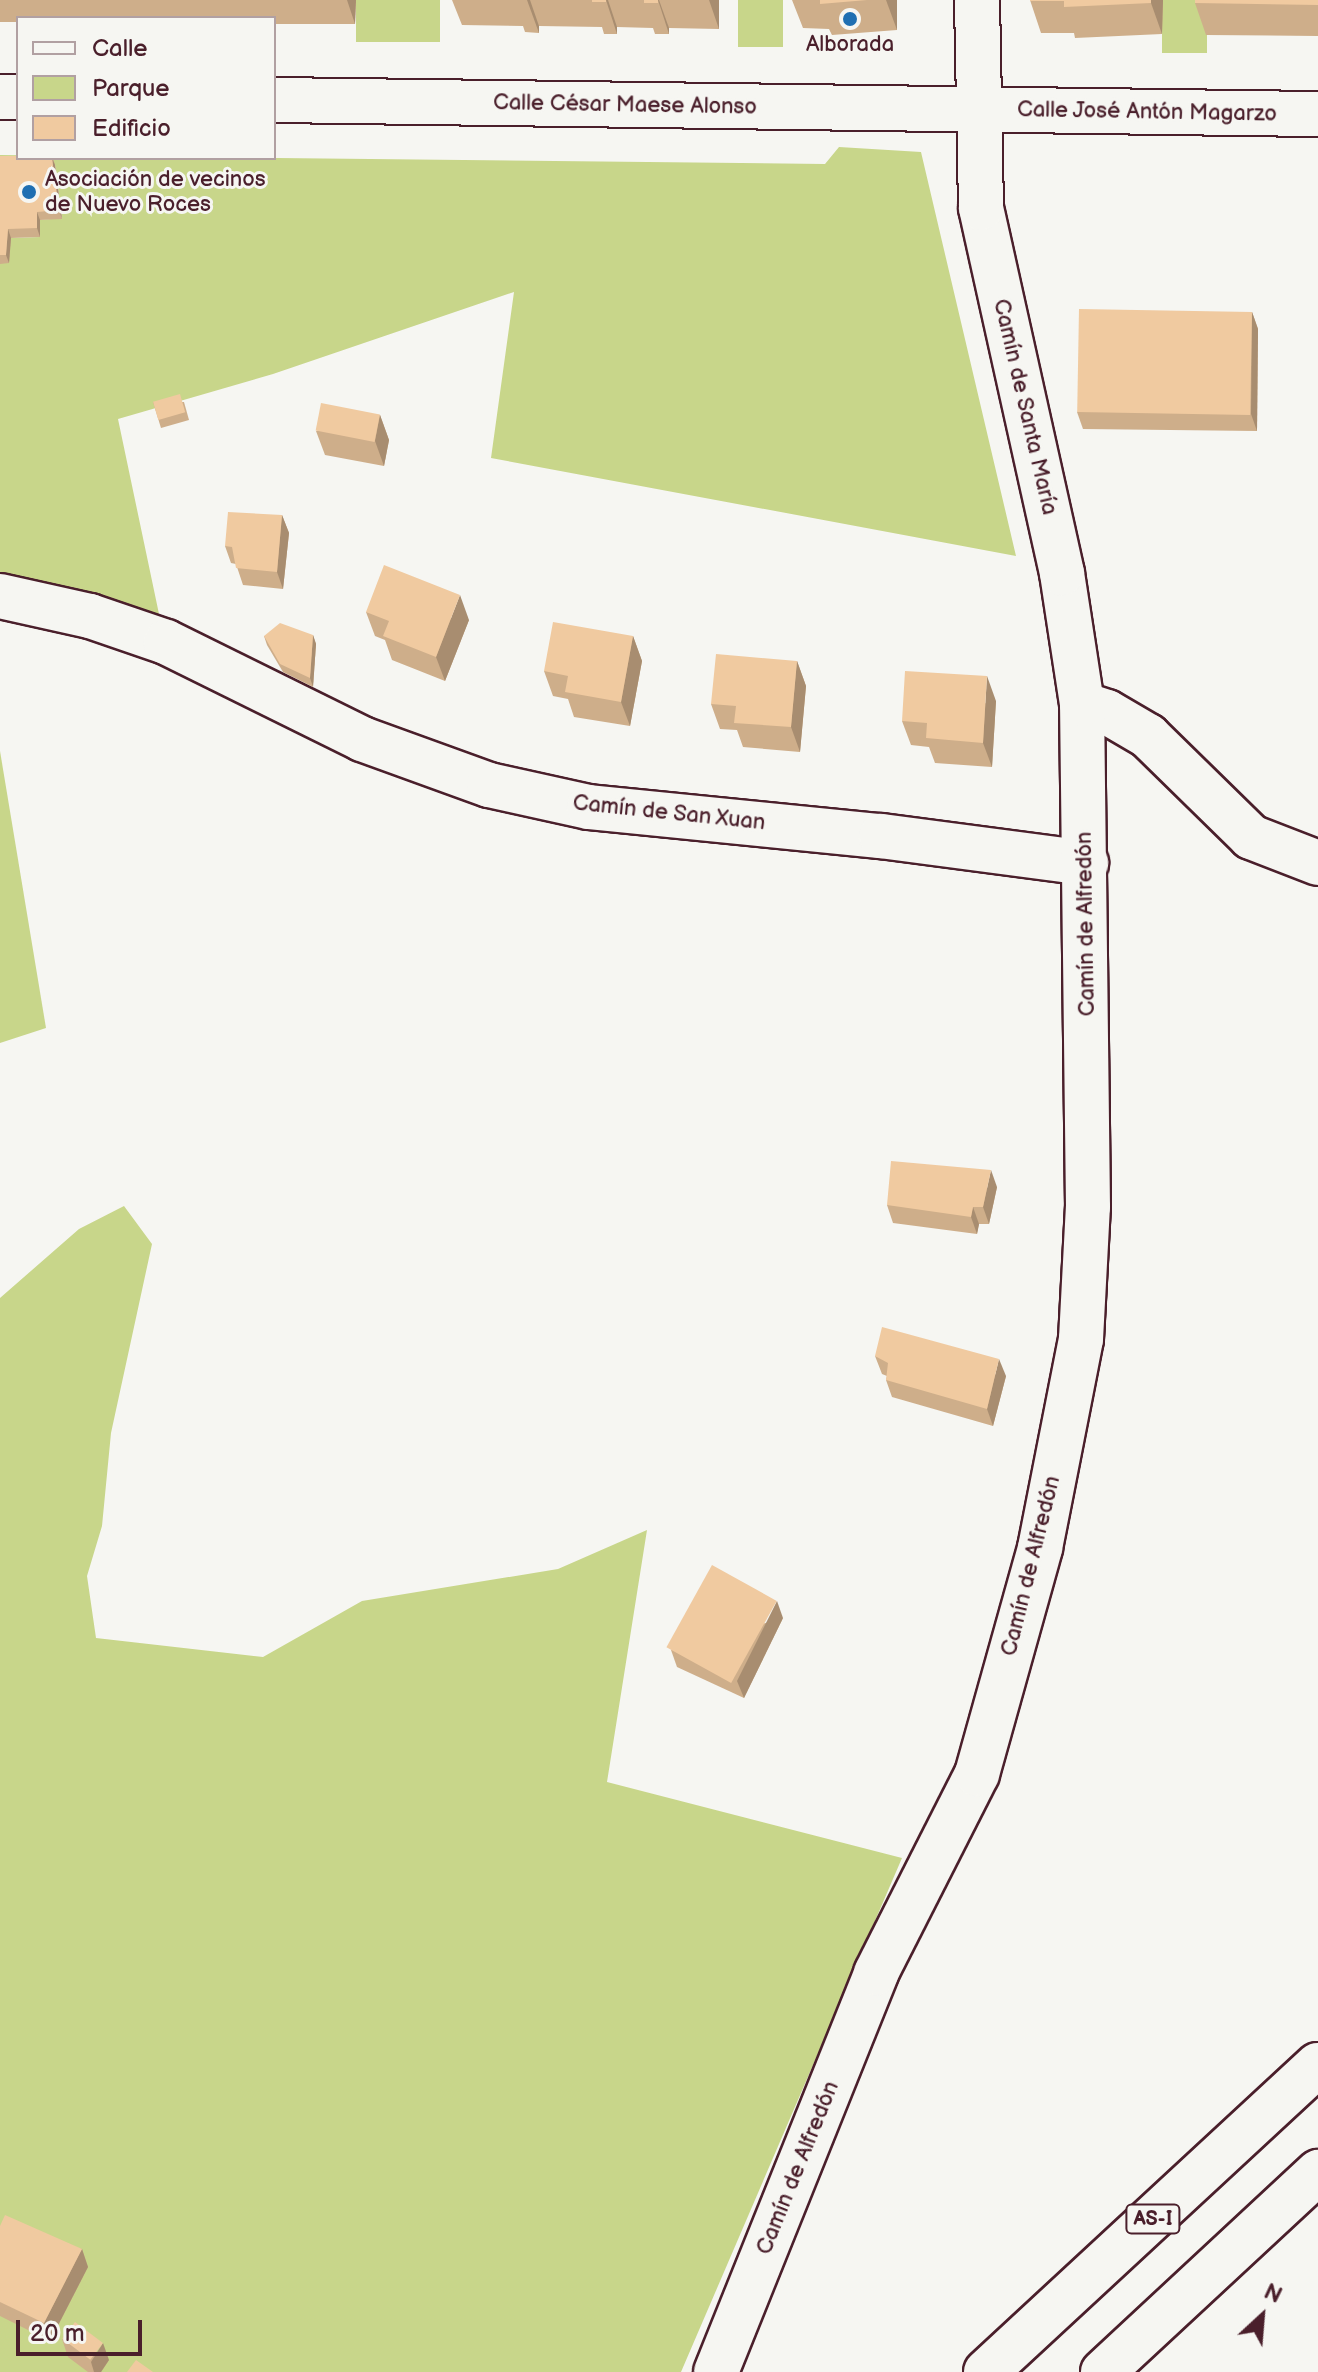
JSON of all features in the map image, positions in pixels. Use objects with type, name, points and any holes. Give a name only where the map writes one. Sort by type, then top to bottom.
[{"type":"main road","name":"Camín de Santa María","points":[[977,0],[981,208],[1062,573],[1082,704]]},
{"type":"main road","name":"Calle César Maese Alonso","points":[[276,100],[977,110]]},
{"type":"main road","name":"Calle José Antón Magarzo","points":[[977,110],[1318,114]]},
{"type":"main road","name":"Camín de San Xuan","points":[[0,596],[90,616],[166,642],[362,739],[489,785],[589,807],[881,836],[1086,863]]},
{"type":"main road","name":"Camín de Alfredón","points":[[716,2372],[876,1973],[977,1774],[1040,1548],[1081,1339],[1088,1207],[1082,704]]},
{"type":"main road","points":[[1082,704],[1107,712],[1148,736],[1251,837],[1318,863]]},
{"type":"main road","name":"AS-I","points":[[986,2372],[1318,2065]]},
{"type":"main road","points":[[1103,2372],[1318,2172]]},
{"type":"green space","points":[[356,0],[440,0],[440,42],[356,42]]},
{"type":"green space","points":[[738,0],[783,0],[783,47],[738,47]]},
{"type":"green space","points":[[1162,0],[1207,0],[1207,53],[1162,53]]},
{"type":"green space","points":[[839,147],[921,152],[1016,556],[491,458],[514,292],[273,374],[118,419],[159,614],[0,576],[0,263],[11,238],[40,237],[40,220],[62,218],[55,165],[0,165],[0,155],[16,155],[16,160],[276,158],[825,164]]},
{"type":"green space","points":[[0,751],[46,1028],[0,1043]]},
{"type":"green space","points":[[124,1206],[152,1244],[111,1433],[102,1526],[87,1576],[96,1638],[263,1657],[362,1601],[558,1569],[647,1530],[607,1782],[902,1858],[681,2372],[0,2372],[0,1298],[79,1229]]},
{"type":"building","points":[[644,0],[658,0],[658,3],[644,3]]},
{"type":"building","points":[[820,0],[867,0],[820,4]]},
{"type":"building","points":[[1030,0],[1151,0],[1151,3],[1064,7],[1064,1]]},
{"type":"building","points":[[1195,0],[1318,0],[1318,5],[1195,3]]},
{"type":"building","name":"Asociación de vecinos de Nuevo Roces","points":[[0,156],[16,156],[16,160],[52,160],[59,210],[37,212],[37,228],[8,229],[6,255],[0,255]]},
{"type":"building","points":[[1079,309],[1252,312],[1250,415],[1077,412]]},
{"type":"building","points":[[180,394],[185,412],[158,420],[153,402]]},
{"type":"building","points":[[321,403],[380,414],[375,442],[316,430]]},
{"type":"building","points":[[228,512],[282,515],[277,572],[236,568],[232,547],[225,546]]},
{"type":"building","points":[[384,565],[460,595],[436,657],[383,636],[389,621],[366,612]]},
{"type":"building","points":[[553,622],[633,636],[621,702],[565,692],[568,676],[544,671]]},
{"type":"building","points":[[280,623],[313,635],[310,678],[280,664],[264,636]]},
{"type":"building","points":[[716,654],[797,661],[791,727],[734,723],[736,706],[711,704]]},
{"type":"building","points":[[905,671],[987,676],[983,743],[926,738],[927,723],[902,721]]},
{"type":"building","points":[[891,1161],[991,1170],[983,1207],[973,1207],[971,1217],[887,1205]]},
{"type":"building","points":[[882,1327],[999,1359],[987,1409],[886,1380],[888,1363],[875,1356]]},
{"type":"building","points":[[712,1565],[777,1601],[731,1683],[666,1647]]},
{"type":"building","points":[[5,2215],[82,2249],[44,2323],[0,2302],[0,2226]]},
{"type":"building","points":[[75,2322],[103,2343],[90,2360],[62,2339]]},
{"type":"building","points":[[136,2360],[153,2372],[127,2372]]},
{"type":"place","name":"Alborada","points":[[850,19]]},
{"type":"place","name":"Asociación de vecinos de Nuevo Roces","points":[[29,192]]}]
